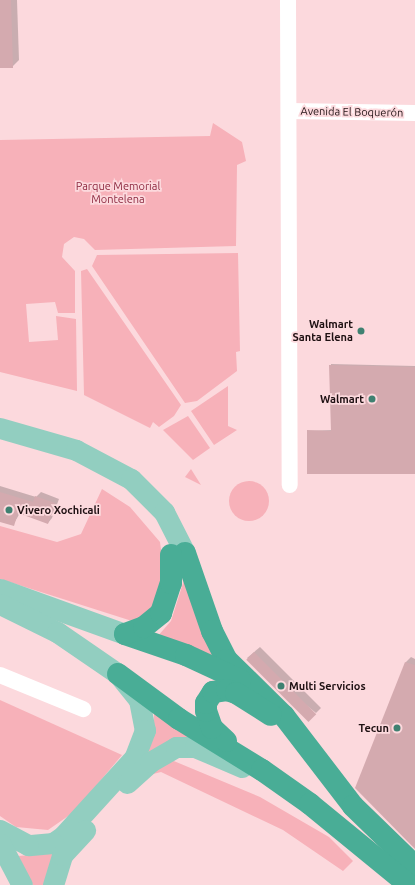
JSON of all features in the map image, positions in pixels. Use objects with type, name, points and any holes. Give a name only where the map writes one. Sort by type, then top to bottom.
[{"type":"highway","points":[[125,634],[144,627],[161,613],[171,583],[178,554]]},
{"type":"highway","points":[[178,554],[219,648],[284,716],[353,806],[415,866]]},
{"type":"highway","points":[[125,634],[228,673],[284,716]]},
{"type":"highway","points":[[118,674],[179,719],[262,770]]},
{"type":"highway","points":[[313,753],[261,707],[227,690],[214,692],[206,703],[212,728],[262,770],[350,834],[409,885]]},
{"type":"main road","points":[[0,428],[53,441],[112,467],[148,494],[169,532],[178,554]]},
{"type":"main road","points":[[0,441],[52,453],[115,482],[135,497],[169,532]]},
{"type":"main road","points":[[0,589],[125,634]]},
{"type":"main road","points":[[0,604],[57,632],[118,674],[139,700],[144,718],[141,747],[134,758],[53,843],[28,845],[0,830]]},
{"type":"main road","points":[[53,885],[62,856],[141,769],[162,753],[176,747],[194,747],[282,785]]},
{"type":"main road","points":[[0,843],[22,885]]},
{"type":"street","points":[[288,0],[290,485]]},
{"type":"street","name":"Avenida El Boquerón","points":[[289,111],[415,113]]},
{"type":"street","points":[[0,675],[82,709]]},
{"type":"green space","name":"Parque Memorial Montelena","points":[[213,123],[242,142],[246,161],[237,165],[236,246],[95,250],[84,239],[74,237],[64,244],[62,257],[75,271],[75,313],[58,313],[55,302],[26,304],[29,342],[58,340],[56,316],[76,319],[77,391],[0,372],[0,140],[210,136]]},
{"type":"green space","points":[[238,253],[240,351],[236,352],[237,371],[197,401],[185,403],[92,266],[97,255]]},
{"type":"green space","points":[[87,269],[181,405],[174,416],[159,427],[153,422],[150,428],[84,395],[81,271]]},
{"type":"green space","points":[[228,386],[228,426],[237,430],[214,445],[191,411]]},
{"type":"green space","points":[[188,416],[210,448],[193,460],[163,430]]},
{"type":"green space","points":[[191,469],[201,485],[185,477]]},
{"type":"green space","points":[[249,481],[263,487],[269,501],[263,515],[249,521],[235,515],[229,501],[235,487]]},
{"type":"green space","points":[[102,489],[130,507],[160,542],[164,572],[152,611],[132,621],[0,579],[0,526],[57,542],[81,534]]},
{"type":"green space","points":[[184,580],[214,659],[157,637],[171,621]]},
{"type":"green space","points":[[0,700],[122,755],[74,812],[48,830],[16,827],[0,816]]},
{"type":"green space","points":[[154,710],[191,737],[144,759],[154,735]]},
{"type":"green space","points":[[169,759],[260,797],[329,837],[353,861],[343,871],[283,830],[161,772],[137,778]]},
{"type":"green space","points":[[56,853],[44,885],[33,885],[18,856]]},
{"type":"building","points":[[0,0],[11,0],[13,68],[0,68]]},
{"type":"building","name":"Walmart","points":[[329,365],[415,367],[415,474],[307,474],[307,430],[331,431]]},
{"type":"building","points":[[0,492],[33,502],[35,496],[55,503],[48,524],[18,513],[14,526],[0,522]]},
{"type":"building","name":"Multi Servicios","points":[[254,652],[316,714],[308,722],[246,660]]},
{"type":"building","name":"Tecun","points":[[405,662],[415,665],[415,849],[355,788]]},
{"type":"place","name":"Walmart Santa Elena","points":[[361,331]]},
{"type":"place","name":"Walmart","points":[[372,399]]},
{"type":"place","name":"Vivero Xochicali","points":[[9,510]]},
{"type":"place","name":"Multi Servicios","points":[[281,686]]},
{"type":"place","name":"Tecun","points":[[397,728]]}]
